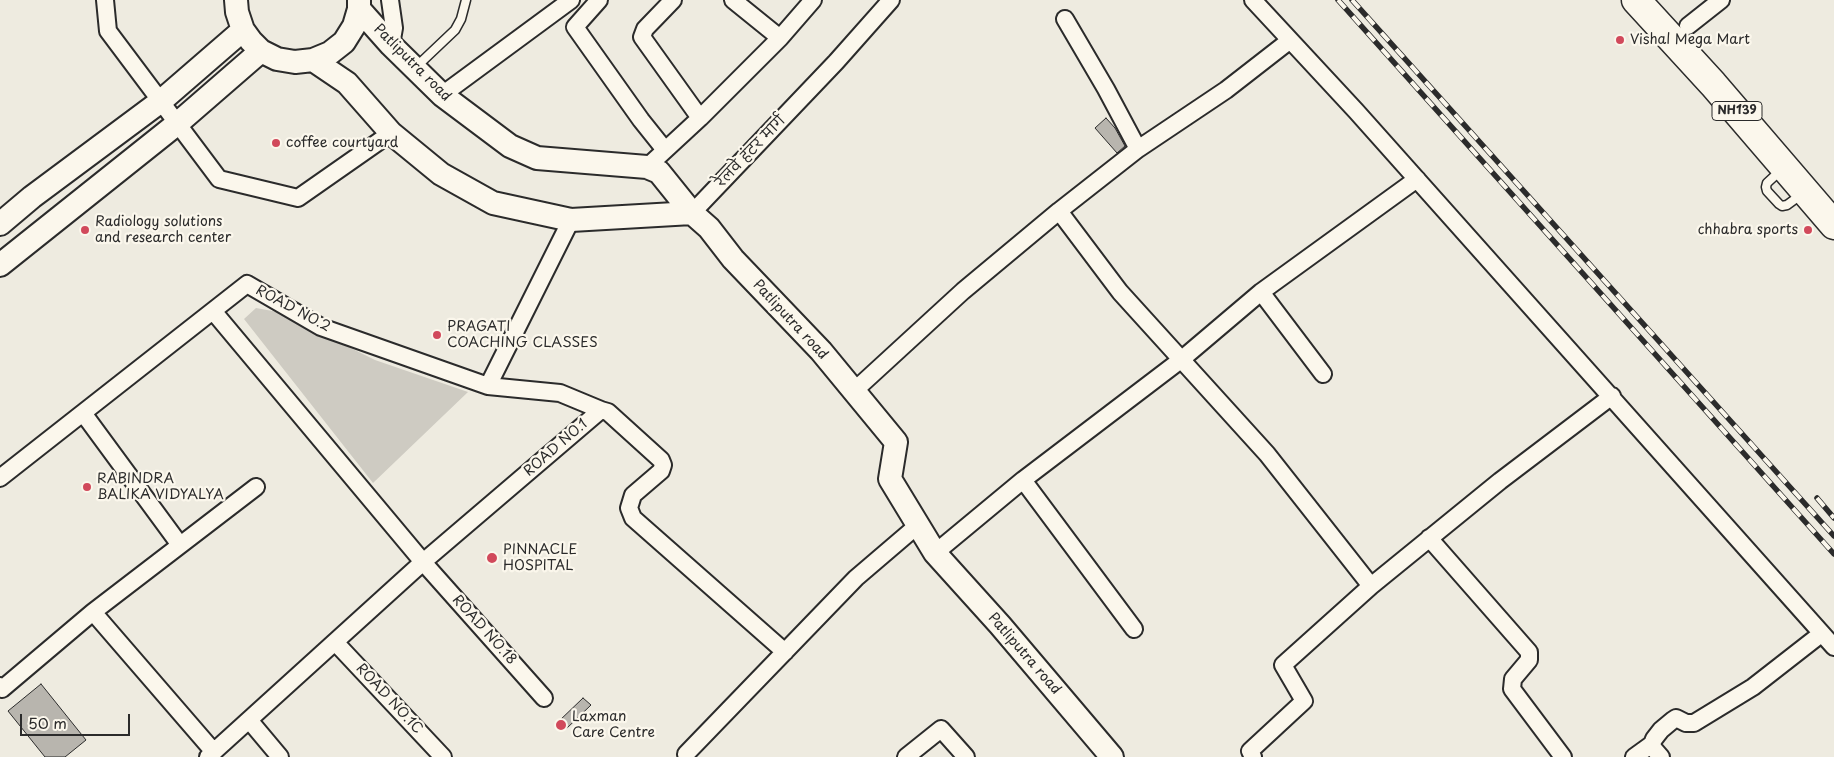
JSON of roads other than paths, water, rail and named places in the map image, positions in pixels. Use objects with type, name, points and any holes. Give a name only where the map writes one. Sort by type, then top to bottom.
[{"type":"highway","name":"NH139","points":[[1636,0],[1684,51],[1834,225]]},
{"type":"highway","name":"NH139","points":[[1662,0],[1688,26],[1834,198]]},
{"type":"street","points":[[105,0],[108,31],[219,179],[298,198],[391,133]]},
{"type":"street","points":[[236,0],[236,12],[243,30],[262,51],[278,59],[295,62],[313,60],[330,53],[344,42],[354,26],[359,4],[380,10],[391,3],[394,28],[391,45]]},
{"type":"street","points":[[442,95],[571,0]]},
{"type":"street","points":[[599,0],[575,27],[640,120],[665,150]]},
{"type":"street","points":[[673,0],[645,29],[642,37],[700,118]]},
{"type":"street","points":[[733,0],[780,38]]},
{"type":"street","name":"रेलवे हंटर मार्ग","points":[[692,213],[836,62],[891,0]]},
{"type":"street","points":[[1252,0],[1356,111],[1834,647]]},
{"type":"street","points":[[1688,26],[1721,0]]},
{"type":"street","points":[[647,167],[700,118],[780,38],[805,3]]},
{"type":"street","name":"Patliputra road","points":[[359,4],[391,45],[442,95],[510,146],[537,158],[647,167],[659,172],[733,259],[821,351],[896,442],[890,478],[935,553],[1000,625],[1112,757]]},
{"type":"street","points":[[1064,19],[1106,89],[1138,150]]},
{"type":"street","points":[[0,224],[32,197],[161,101],[243,30]]},
{"type":"street","points":[[854,392],[963,291],[1059,211],[1138,150],[1226,90],[1289,41]]},
{"type":"street","points":[[0,266],[178,123],[262,51]]},
{"type":"street","points":[[313,60],[347,83],[391,133],[441,174],[493,203],[571,220],[692,213]]},
{"type":"street","points":[[935,553],[1023,480],[1182,359],[1261,292],[1416,179]]},
{"type":"street","points":[[1059,211],[1120,292],[1267,454],[1371,586]]},
{"type":"street","points":[[488,386],[571,220]]},
{"type":"street","name":"ROAD NO.2","points":[[1,474],[83,413],[247,284],[320,327],[488,386]]},
{"type":"street","points":[[1261,292],[1323,374]]},
{"type":"street","points":[[213,310],[423,562]]},
{"type":"street","name":"ROAD NO.1","points":[[211,755],[423,562],[601,410],[560,392],[488,386]]},
{"type":"street","points":[[1253,757],[1250,751],[1304,701],[1283,665],[1371,586],[1429,538],[1500,481],[1612,396]]},
{"type":"street","points":[[601,410],[608,412],[661,460],[663,465],[661,470],[633,495],[628,508],[633,518],[785,652]]},
{"type":"street","points":[[83,413],[180,545]]},
{"type":"street","points":[[1023,480],[1134,629]]},
{"type":"street","points":[[1,689],[93,612],[256,487]]},
{"type":"street","points":[[686,756],[856,578],[918,525]]},
{"type":"street","points":[[1429,538],[1529,652],[1529,660],[1513,679],[1512,689],[1563,757]]},
{"type":"street","name":"ROAD NO.18","points":[[423,562],[544,698]]},
{"type":"street","points":[[93,612],[211,755]]},
{"type":"street","points":[[1634,757],[1656,750],[1661,730],[1676,718],[1686,723],[1694,722],[1753,687],[1822,634]]},
{"type":"street","name":"ROAD NO.1C","points":[[335,642],[443,757]]},
{"type":"street","points":[[249,720],[280,757]]},
{"type":"street","points":[[914,754],[941,729],[966,757]]},
{"type":"lane","points":[[414,68],[455,30],[461,19],[466,0]]},
{"type":"railway","points":[[1338,0],[1834,554]]},
{"type":"railway","points":[[1352,0],[1834,536]]},
{"type":"railway","points":[[1817,498],[1834,518]]},
{"type":"place","name":"Vishal Mega Mart","points":[[1620,40]]},
{"type":"place","name":"coffee courtyard","points":[[276,143]]},
{"type":"place","name":"Radiology solutions and research center","points":[[85,230]]},
{"type":"place","name":"chhabra sports","points":[[1808,230]]},
{"type":"place","name":"PRAGATI COACHING CLASSES","points":[[437,335]]},
{"type":"place","name":"RABINDRA BALIKA VIDYALYA","points":[[87,487]]},
{"type":"place","name":"PINNACLE HOSPITAL","points":[[492,558]]},
{"type":"place","name":"Laxman Care Centre","points":[[561,725]]}]
